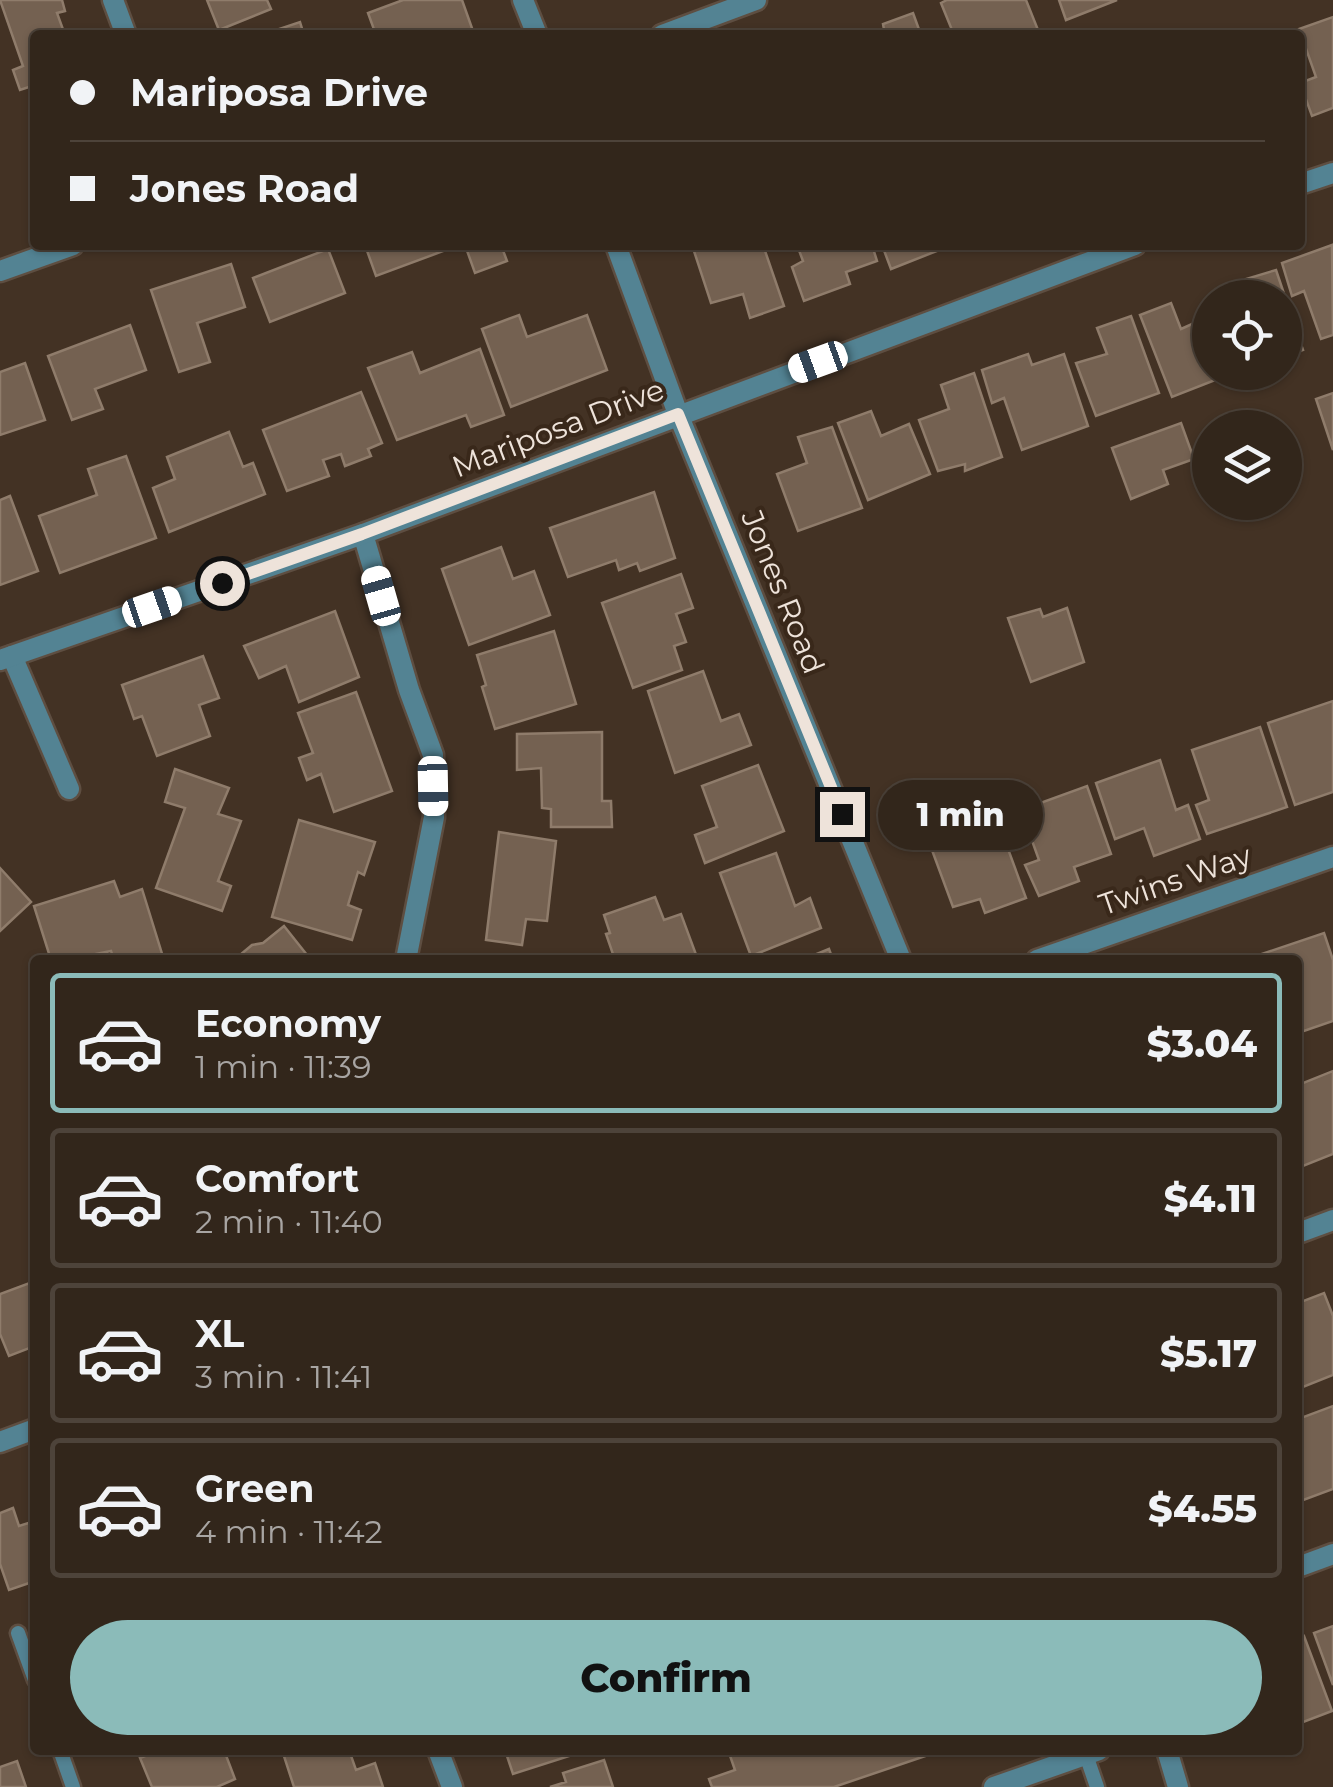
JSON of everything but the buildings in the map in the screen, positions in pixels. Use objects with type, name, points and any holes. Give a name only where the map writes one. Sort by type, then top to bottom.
[{"type":"street","points":[[113,0],[124,30]]},
{"type":"street","points":[[523,0],[535,30]]},
{"type":"street","points":[[675,30],[756,0]]},
{"type":"street","points":[[1305,182],[1333,173]]},
{"type":"street","points":[[0,272],[59,250]]},
{"type":"street","name":"Jones Road","points":[[618,250],[678,414],[899,955]]},
{"type":"street","name":"Mariposa Drive","points":[[6,658],[362,534],[1121,250]]},
{"type":"street","points":[[362,534],[432,755],[434,817],[407,955]]},
{"type":"street","points":[[6,658],[70,790]]},
{"type":"street","name":"Twins Way","points":[[1051,955],[1333,856]]},
{"type":"street","points":[[1302,1232],[1333,1220]]},
{"type":"street","points":[[0,1442],[30,1431]]},
{"type":"street","points":[[1302,1566],[1333,1554]]},
{"type":"street","points":[[440,1755],[452,1787]]},
{"type":"street","points":[[994,1787],[1085,1755]]},
{"type":"street","points":[[1168,1755],[1178,1787]]},
{"type":"lane","points":[[18,1633],[30,1666]]},
{"type":"lane","points":[[62,1755],[72,1787]]},
{"type":"lane","points":[[1093,1755],[1096,1787]]},
{"type":"route","points":[[222,583],[678,414],[842,814]]}]
